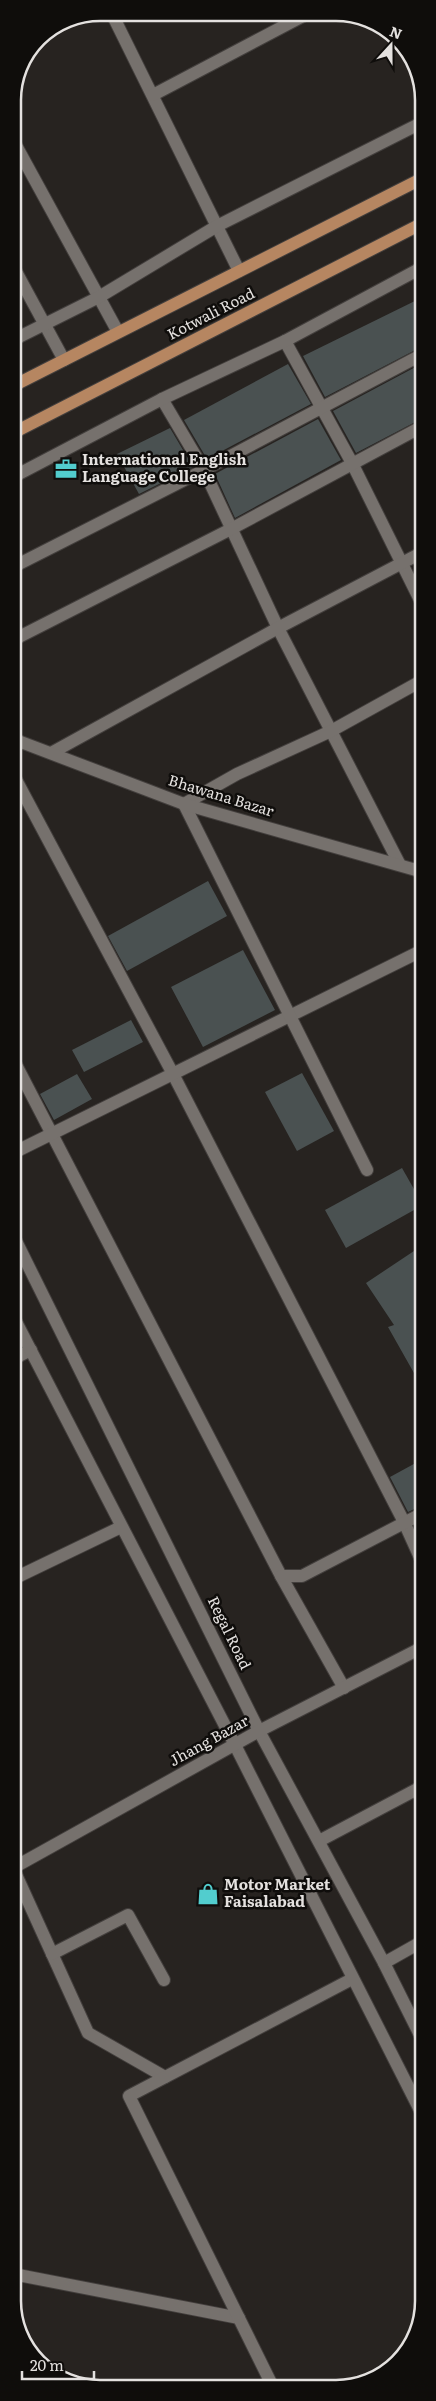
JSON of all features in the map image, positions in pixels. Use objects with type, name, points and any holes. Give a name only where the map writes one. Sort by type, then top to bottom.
[{"type":"main road","name":"Kotwali Road","points":[[21,382],[415,182]]},
{"type":"main road","name":"Kotwali Road","points":[[21,429],[415,227]]},
{"type":"street","points":[[116,21],[240,271]]},
{"type":"street","points":[[153,95],[294,21]]},
{"type":"street","points":[[21,336],[99,298],[218,226],[415,126]]},
{"type":"street","points":[[21,155],[118,332]]},
{"type":"street","points":[[21,473],[162,399],[285,341],[415,271]]},
{"type":"street","points":[[21,281],[64,360]]},
{"type":"street","points":[[285,341],[352,463],[415,591]]},
{"type":"street","points":[[21,562],[204,470],[415,358]]},
{"type":"street","points":[[162,399],[204,470],[278,628],[400,865]]},
{"type":"street","points":[[21,636],[231,529],[415,430]]},
{"type":"street","points":[[53,752],[278,628],[415,556]]},
{"type":"street","points":[[367,1170],[184,804],[237,774],[331,731],[415,684]]},
{"type":"street","name":"Bhawana Bazar","points":[[21,742],[53,752],[184,804],[415,870]]},
{"type":"street","points":[[21,789],[173,1074],[415,1546]]},
{"type":"street","points":[[21,1149],[415,954]]},
{"type":"street","points":[[21,1075],[281,1576],[344,1688]]},
{"type":"street","name":"Regal Road","points":[[21,1251],[259,1731],[384,1962],[415,2025]]},
{"type":"street","points":[[21,1330],[120,1527],[235,1745],[415,2100]]},
{"type":"street","points":[[21,1355],[32,1350]]},
{"type":"street","points":[[281,1576],[302,1576],[415,1517]]},
{"type":"street","points":[[21,1575],[120,1527]]},
{"type":"street","name":"Jhang Bazar","points":[[21,1864],[259,1731],[415,1651]]},
{"type":"street","points":[[319,1841],[415,1790]]},
{"type":"street","points":[[21,1886],[88,2034],[164,2077]]},
{"type":"street","points":[[52,1954],[128,1915],[164,1980]]},
{"type":"street","points":[[384,1962],[415,1945]]},
{"type":"street","points":[[269,2380],[129,2096],[352,1978]]},
{"type":"street","points":[[21,2276],[239,2318]]},
{"type":"building","points":[[415,301],[415,350],[325,397],[303,356]]},
{"type":"building","points":[[288,364],[311,404],[207,459],[184,420]]},
{"type":"building","points":[[415,367],[415,422],[356,453],[333,411]]},
{"type":"building","points":[[318,419],[341,460],[235,518],[215,474]]},
{"type":"building","points":[[170,428],[193,467],[139,494],[117,454]]},
{"type":"building","points":[[208,881],[227,916],[127,971],[108,936]]},
{"type":"building","points":[[243,950],[275,1010],[203,1047],[171,987]]},
{"type":"building","points":[[131,1020],[143,1042],[84,1072],[72,1050]]},
{"type":"building","points":[[302,1073],[334,1131],[297,1151],[265,1092]]},
{"type":"building","points":[[77,1074],[92,1099],[54,1120],[40,1094]]},
{"type":"building","points":[[402,1168],[415,1191],[415,1209],[346,1248],[325,1210]]},
{"type":"building","points":[[415,1250],[415,1375],[388,1327],[394,1325],[366,1283]]},
{"type":"building","points":[[415,1463],[415,1509],[408,1512],[390,1477]]},
{"type":"place","name":"International English Language College","points":[[66,469]]},
{"type":"place","name":"Motor Market Faisalabad","points":[[208,1894]]}]
